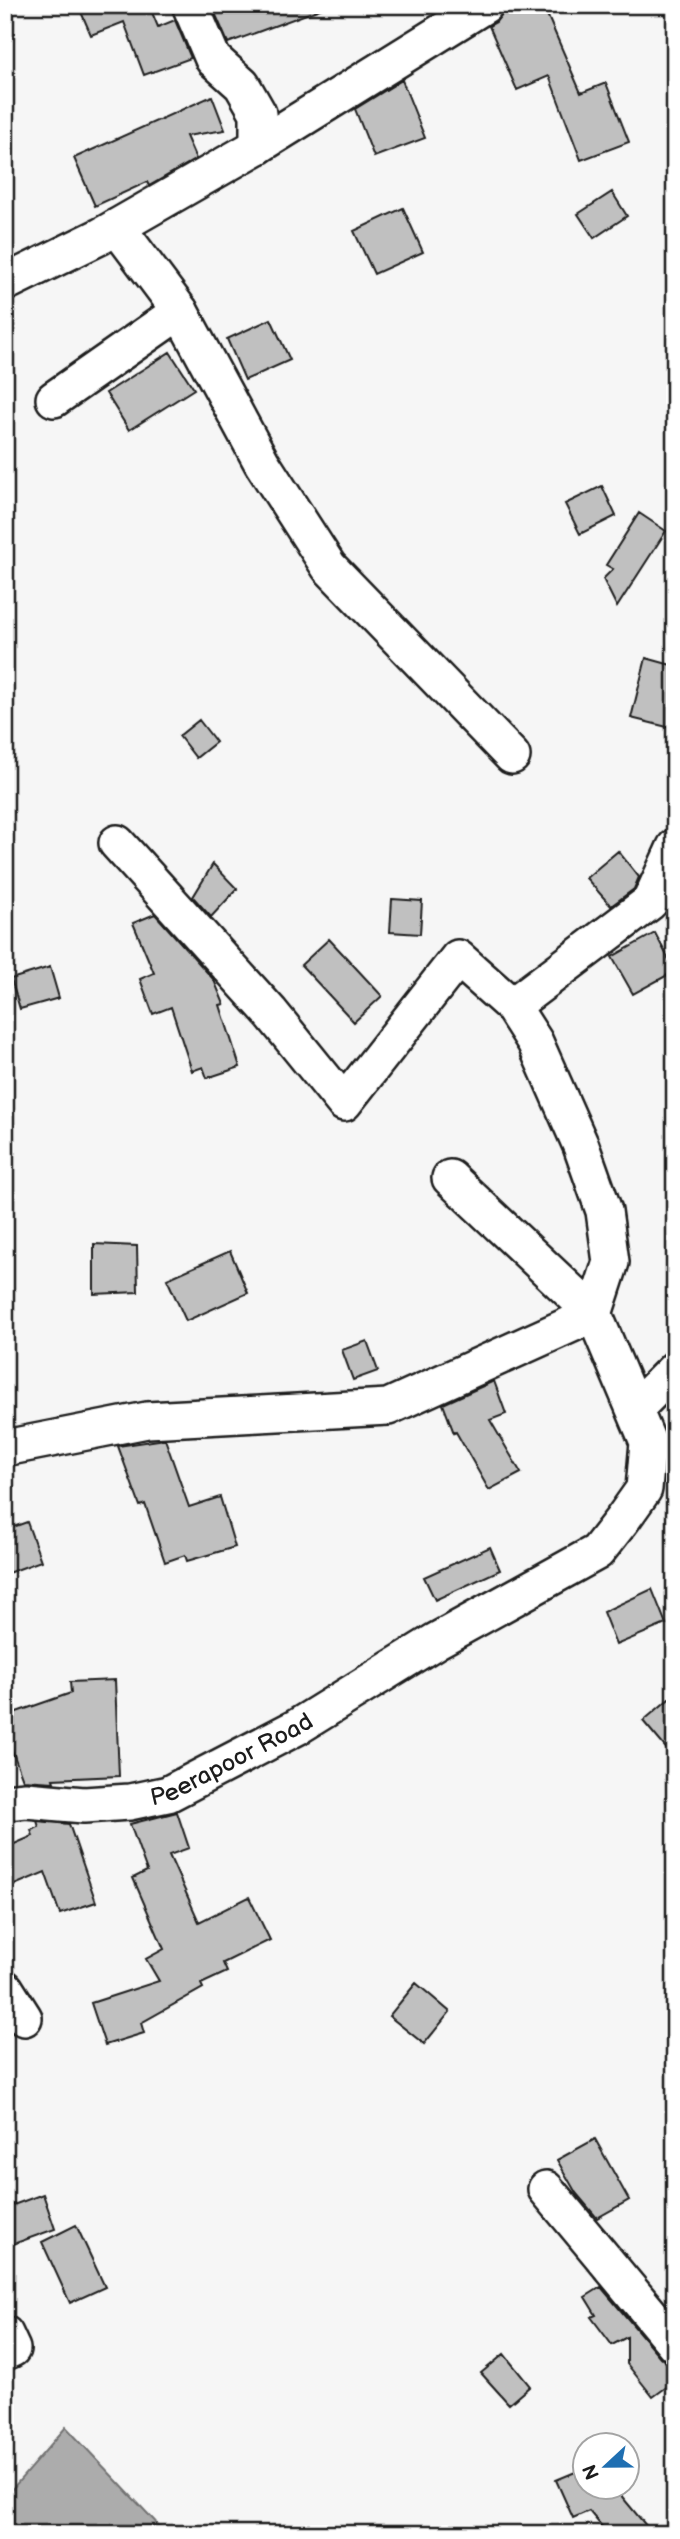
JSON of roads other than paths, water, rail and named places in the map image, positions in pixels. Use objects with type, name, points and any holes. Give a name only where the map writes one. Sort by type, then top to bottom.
[{"type":"street","points":[[190,5],[212,59],[242,85],[258,113],[258,146]]},
{"type":"street","points":[[5,283],[117,227],[258,146],[485,5]]},
{"type":"street","points":[[117,227],[180,311],[262,463],[329,567],[512,756]]},
{"type":"street","points":[[54,399],[180,311]]},
{"type":"street","points":[[5,1448],[147,1420],[388,1407],[594,1314],[611,1262],[604,1211],[582,1146],[535,1042],[512,1006],[458,958],[344,1103],[271,1013],[117,843]]},
{"type":"street","points":[[512,1006],[650,902],[675,847]]},
{"type":"street","points":[[450,1178],[594,1314]]},
{"type":"street","name":"Peerapoor Road","points":[[5,1802],[26,1800],[96,1804],[130,1802],[168,1794],[297,1727],[436,1641],[597,1552],[644,1489],[648,1443],[636,1408],[594,1314]]},
{"type":"street","points":[[636,1408],[675,1369]]},
{"type":"street","points":[[5,1988],[24,2018]]},
{"type":"street","points":[[546,2189],[675,2344]]},
{"type":"street","points":[[5,2334],[12,2349],[5,2352]]}]
